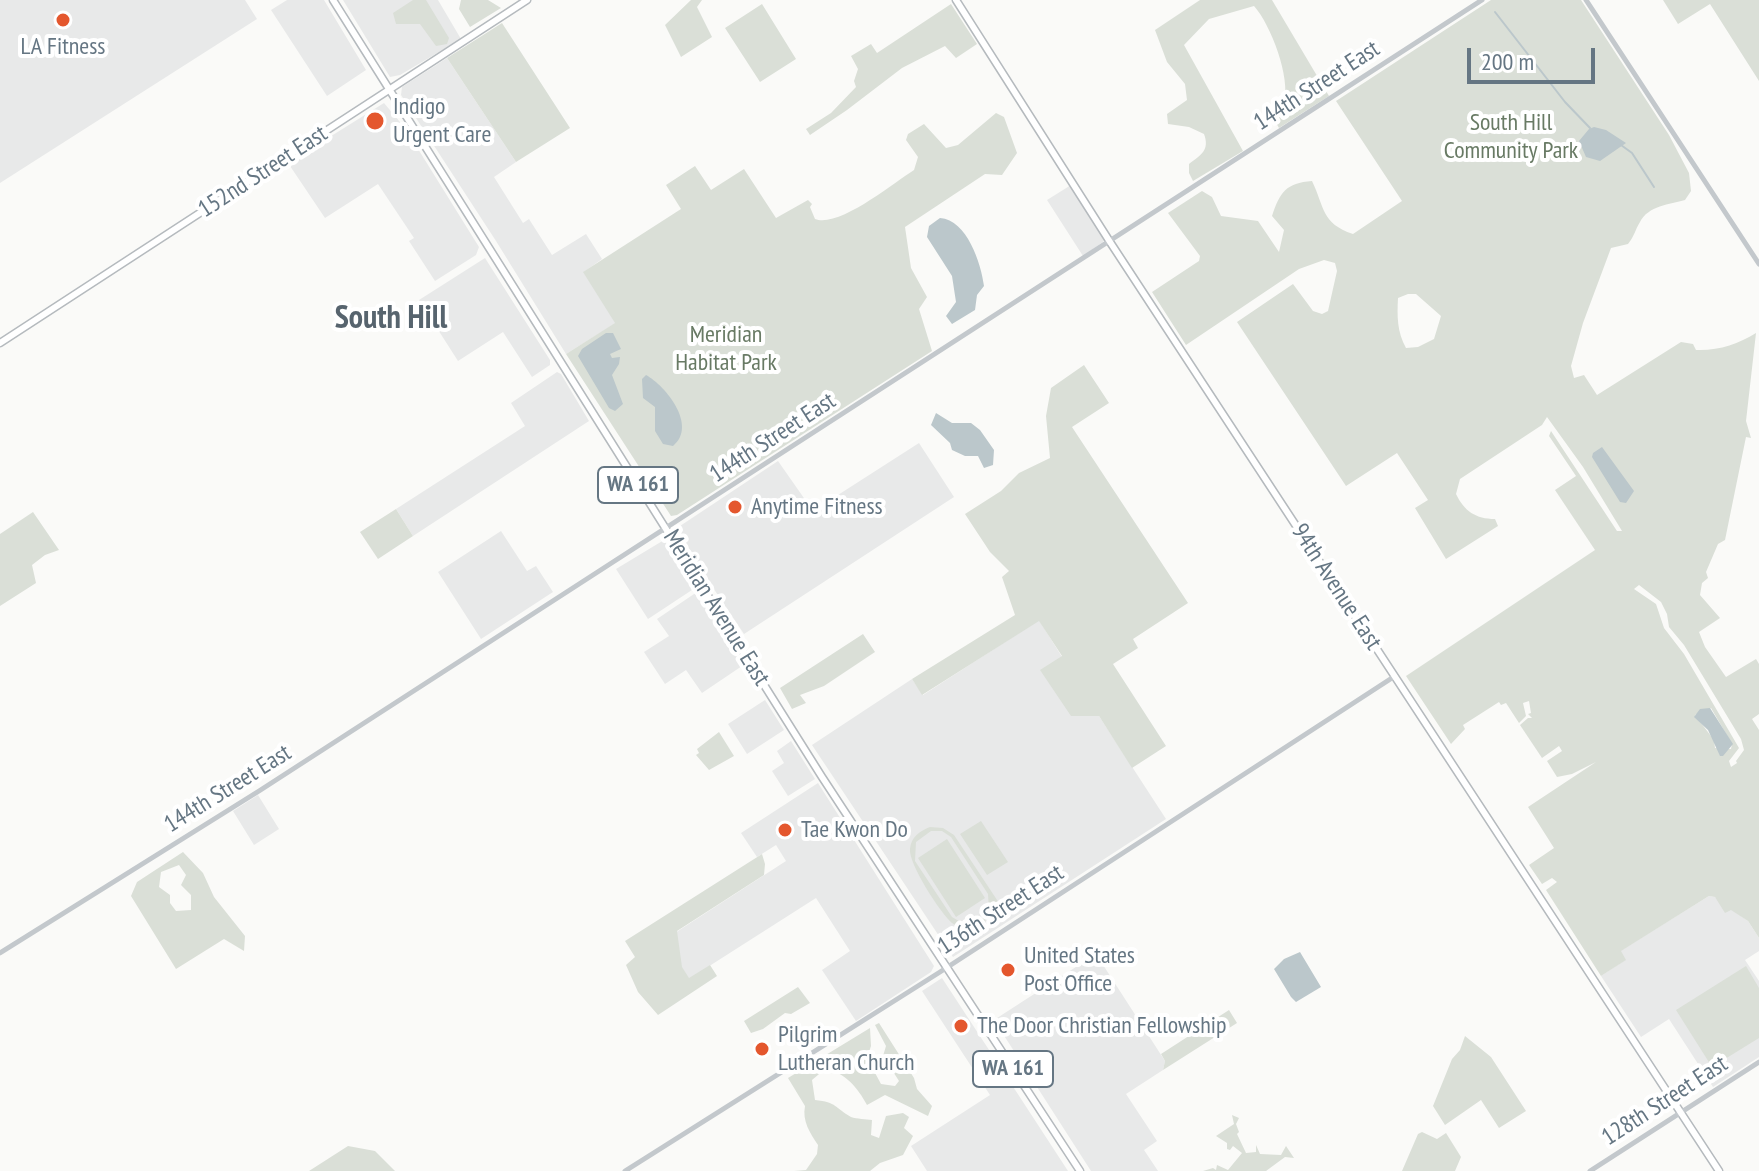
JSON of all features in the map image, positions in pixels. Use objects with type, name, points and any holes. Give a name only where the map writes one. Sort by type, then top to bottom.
[{"type":"main road","name":"Meridian Avenue East","points":[[333,0],[666,529],[1080,1171]]},
{"type":"main road","name":"152nd Street East","points":[[0,343],[527,0]]},
{"type":"main road","name":"94th Avenue East","points":[[956,0],[1110,242],[1719,1171]]},
{"type":"street","name":"144th Street East","points":[[0,953],[238,805],[1482,0]]},
{"type":"street","points":[[1586,0],[1759,264]]},
{"type":"street","name":"136th Street East","points":[[625,1171],[947,967],[1395,676]]},
{"type":"street","name":"128th Street East","points":[[1590,1171],[1759,1062]]},
{"type":"shaded area","points":[[0,0],[245,0],[257,19],[0,183]]},
{"type":"shaded area","points":[[287,0],[324,0],[366,70],[327,96],[271,10]]},
{"type":"shaded area","points":[[343,0],[438,0],[461,39],[400,75],[390,77]]},
{"type":"shaded area","points":[[447,58],[516,162],[494,177],[523,223],[529,219],[552,255],[586,234],[602,259],[584,272],[616,323],[566,354],[401,95],[402,87]]},
{"type":"shaded area","points":[[384,103],[405,128],[479,247],[476,255],[435,281],[409,241],[414,238],[378,184],[325,218],[288,163]]},
{"type":"shaded area","points":[[1594,127],[1606,130],[1626,143],[1600,161],[1586,157],[1579,141]]},
{"type":"shaded area","points":[[1071,185],[1105,238],[1083,256],[1047,200]]},
{"type":"shaded area","points":[[940,218],[958,226],[965,234],[976,255],[984,286],[977,295],[975,310],[952,324],[946,316],[956,302],[952,276],[927,237],[929,226]]},
{"type":"shaded area","points":[[485,258],[550,360],[550,365],[532,377],[503,332],[458,361],[419,300]]},
{"type":"shaded area","points":[[606,333],[613,333],[621,349],[610,354],[612,358],[620,357],[612,375],[623,404],[615,411],[609,408],[578,356],[582,349]]},
{"type":"shaded area","points":[[557,372],[589,421],[413,536],[396,509],[525,426],[511,403]]},
{"type":"shaded area","points":[[646,375],[670,397],[681,418],[680,438],[673,446],[663,444],[655,431],[655,407],[643,398],[642,379]]},
{"type":"shaded area","points":[[936,413],[952,423],[971,423],[980,430],[994,450],[993,465],[984,468],[978,456],[965,456],[952,450],[950,443],[931,425]]},
{"type":"shaded area","points":[[919,443],[954,497],[744,634],[677,534],[680,526],[778,461],[813,511]]},
{"type":"shaded area","points":[[1602,447],[1634,491],[1626,503],[1620,502],[1592,457]]},
{"type":"shaded area","points":[[501,531],[527,571],[536,566],[553,592],[481,639],[438,572]]},
{"type":"shaded area","points":[[664,540],[695,588],[648,619],[616,569]]},
{"type":"shaded area","points":[[697,592],[744,663],[702,693],[686,670],[665,684],[644,652],[669,636],[657,619]]},
{"type":"shaded area","points":[[1039,620],[1062,657],[1041,671],[1099,716],[1166,819],[953,957],[812,745],[912,679],[923,695]]},
{"type":"shaded area","points":[[765,700],[784,730],[747,754],[728,724]]},
{"type":"shaded area","points":[[1710,708],[1733,744],[1723,756],[1720,756],[1708,730],[1694,717],[1700,709]]},
{"type":"shaded area","points":[[791,741],[815,779],[788,796],[772,771],[784,763],[777,751]]},
{"type":"shaded area","points":[[818,783],[934,966],[931,972],[856,1021],[822,970],[850,951],[816,898],[689,979],[664,940],[786,861],[776,845],[757,857],[741,833]]},
{"type":"shaded area","points":[[258,795],[279,829],[254,845],[233,811]]},
{"type":"shaded area","points":[[1709,896],[1748,921],[1759,938],[1759,951],[1745,960],[1759,981],[1759,1057],[1713,1087],[1669,1019],[1641,1037],[1601,976],[1625,960],[1620,951]]},
{"type":"shaded area","points":[[1300,952],[1321,987],[1296,1002],[1274,969],[1284,959]]},
{"type":"shaded area","points":[[1096,954],[1165,1061],[1163,1070],[1126,1094],[1157,1141],[1144,1150],[1158,1171],[1091,1171],[994,1020]]},
{"type":"shaded area","points":[[942,978],[1068,1171],[927,1171],[911,1146],[990,1095],[922,991]]},
{"type":"green space","points":[[413,0],[426,0],[449,38],[447,44],[436,46],[420,24],[396,24],[393,13]]},
{"type":"green space","points":[[461,0],[488,0],[501,8],[470,27],[459,9]]},
{"type":"green space","points":[[691,0],[702,0],[697,7],[712,37],[681,57],[665,25]]},
{"type":"green space","points":[[1200,0],[1272,0],[1329,96],[1279,128],[1275,121],[1284,103],[1285,80],[1273,38],[1260,15],[1254,6],[1209,19],[1184,45],[1243,151],[1193,181],[1189,164],[1203,152],[1206,140],[1204,134],[1189,127],[1168,124],[1167,114],[1187,100],[1185,84],[1167,62],[1155,30]]},
{"type":"green space","name":"South Hill Community Park","points":[[1491,0],[1581,0],[1669,135],[1689,173],[1691,191],[1685,200],[1648,212],[1628,244],[1611,248],[1583,323],[1571,366],[1574,378],[1584,375],[1597,395],[1681,342],[1693,344],[1696,350],[1712,349],[1756,333],[1746,421],[1751,438],[1746,437],[1725,540],[1718,544],[1700,595],[1720,618],[1699,632],[1705,647],[1726,677],[1756,659],[1759,664],[1759,714],[1752,719],[1759,730],[1759,938],[1748,921],[1731,910],[1725,913],[1715,897],[1709,896],[1621,951],[1626,960],[1601,976],[1546,890],[1557,882],[1552,878],[1542,884],[1529,865],[1554,848],[1528,807],[1596,762],[1572,774],[1557,777],[1547,761],[1562,751],[1559,746],[1542,758],[1520,725],[1532,718],[1528,714],[1531,713],[1529,701],[1523,703],[1526,716],[1519,723],[1506,703],[1501,705],[1499,702],[1463,725],[1465,729],[1451,744],[1406,676],[1595,550],[1555,490],[1576,476],[1549,436],[1551,431],[1617,531],[1622,531],[1583,467],[1547,417],[1542,425],[1460,479],[1456,494],[1463,505],[1476,516],[1495,519],[1498,526],[1446,559],[1415,508],[1428,500],[1397,453],[1346,486],[1237,322],[1293,284],[1313,311],[1322,314],[1328,311],[1337,271],[1335,263],[1324,260],[1299,269],[1186,345],[1152,292],[1199,261],[1200,256],[1168,213],[1202,191],[1212,197],[1221,216],[1258,221],[1279,252],[1284,230],[1272,216],[1281,195],[1296,184],[1312,181],[1329,220],[1353,234],[1402,201],[1336,101]],"holes":[[[1416,294],[1441,316],[1434,339],[1418,347],[1406,348],[1399,330],[1398,298]],[[1639,585],[1661,602],[1669,627],[1684,645],[1741,739],[1744,750],[1731,767],[1729,761],[1739,748],[1684,654],[1664,628],[1656,604],[1634,589]],[[1711,708],[1732,744],[1731,749],[1715,748],[1714,740],[1695,715]]]},
{"type":"green space","points":[[1663,0],[1759,0],[1759,81],[1710,4],[1678,24]]},
{"type":"green space","points":[[762,4],[796,59],[760,82],[725,28]]},
{"type":"green space","points":[[951,4],[977,44],[956,58],[945,46],[902,68],[810,135],[806,129],[831,113],[856,87],[854,81],[858,69],[851,56],[871,44],[877,53]]},
{"type":"green space","points":[[502,23],[570,128],[516,162],[447,58]]},
{"type":"green space","name":"Meridian Habitat Park","points":[[996,113],[1004,117],[1017,153],[1002,175],[985,174],[905,227],[911,268],[927,297],[919,309],[932,351],[671,516],[566,354],[615,323],[583,272],[681,209],[666,185],[695,166],[711,190],[744,169],[776,218],[808,200],[815,219],[825,220],[851,211],[914,170],[918,157],[906,140],[908,134],[924,124],[946,148],[958,145]]},
{"type":"green space","points":[[1084,365],[1109,403],[1072,427],[1188,603],[1133,639],[1138,648],[1113,664],[1166,746],[1132,768],[1099,716],[1071,716],[1040,670],[1062,656],[1039,621],[922,695],[912,679],[1015,615],[1002,577],[1009,571],[990,552],[965,514],[1001,491],[1019,473],[1050,458],[1046,416],[1051,388]]},
{"type":"green space","points":[[396,509],[413,536],[378,559],[360,532]]},
{"type":"green space","points":[[33,512],[59,550],[45,555],[32,565],[36,583],[0,606],[0,534]]},
{"type":"green space","points":[[863,634],[875,652],[824,686],[800,695],[806,703],[792,709],[780,688]]},
{"type":"green space","points":[[719,732],[734,756],[709,770],[696,755],[699,753],[697,749]]},
{"type":"green space","points":[[981,821],[1008,862],[987,875],[960,834]]},
{"type":"green space","points":[[930,827],[943,828],[954,835],[1001,906],[998,908],[994,904],[988,917],[978,926],[966,929],[952,923],[920,876],[910,849],[914,838]],"holes":[[[931,831],[942,831],[951,837],[988,894],[989,911],[977,923],[964,924],[952,917],[915,861],[916,842]]]},
{"type":"green space","points":[[947,839],[985,898],[956,917],[918,858]]},
{"type":"green space","points":[[183,852],[203,873],[214,897],[245,936],[244,951],[224,939],[176,969],[131,896],[137,882]],"holes":[[[179,865],[186,875],[181,885],[191,895],[191,910],[176,911],[170,903],[170,895],[159,887],[161,872]]]},
{"type":"green space","points":[[762,854],[764,875],[677,931],[682,967],[689,978],[710,965],[717,976],[658,1015],[638,992],[626,965],[635,957],[625,941]]},
{"type":"green space","points":[[1746,966],[1759,988],[1759,1038],[1712,1067],[1676,1010]]},
{"type":"green space","points":[[798,987],[810,1003],[791,1014],[785,1013],[763,1029],[751,1033],[744,1021]]},
{"type":"green space","points":[[1229,1010],[1237,1023],[1163,1070],[1165,1061],[1161,1054]]},
{"type":"green space","points":[[879,1023],[914,1078],[917,1089],[932,1106],[928,1116],[885,1095],[867,1105],[850,1082],[825,1069],[812,1080],[815,1100],[832,1104],[851,1117],[872,1120],[871,1135],[879,1138],[886,1116],[903,1113],[909,1117],[904,1128],[913,1136],[903,1155],[880,1163],[870,1171],[794,1171],[806,1170],[817,1154],[818,1145],[806,1122],[805,1106],[788,1078],[870,1028],[871,1046],[867,1058],[881,1084],[895,1086],[899,1081],[883,1056],[886,1046],[875,1025]]},
{"type":"green space","points":[[1465,1036],[1491,1057],[1526,1111],[1499,1128],[1481,1100],[1445,1125],[1433,1106]]},
{"type":"green space","points":[[1232,1115],[1239,1118],[1237,1134],[1246,1153],[1256,1152],[1256,1145],[1260,1154],[1281,1155],[1286,1146],[1294,1158],[1285,1157],[1266,1171],[1203,1171],[1216,1170],[1217,1165],[1228,1170],[1242,1153],[1233,1146],[1227,1149],[1227,1143],[1216,1136],[1234,1124]]},
{"type":"green space","points":[[1422,1132],[1437,1139],[1446,1133],[1461,1157],[1455,1171],[1402,1171],[1418,1134]]},
{"type":"green space","points":[[348,1146],[375,1151],[395,1171],[309,1171]]},
{"type":"waterway","points":[[1495,12],[1565,102],[1590,128]]},
{"type":"waterway","points":[[1621,145],[1632,153],[1654,187]]},
{"type":"place","name":"LA Fitness","points":[[63,20]]},
{"type":"place","name":"Indigo Urgent Care","points":[[375,121]]},
{"type":"place","name":"Anytime Fitness","points":[[735,507]]},
{"type":"place","name":"Tae Kwon Do","points":[[785,830]]},
{"type":"place","name":"United States Post Office","points":[[1008,970]]},
{"type":"place","name":"The Door Christian Fellowship","points":[[961,1026]]},
{"type":"place","name":"Pilgrim Lutheran Church","points":[[762,1049]]},
{"type":"district","name":"South Hill","points":[[391,319]]}]
